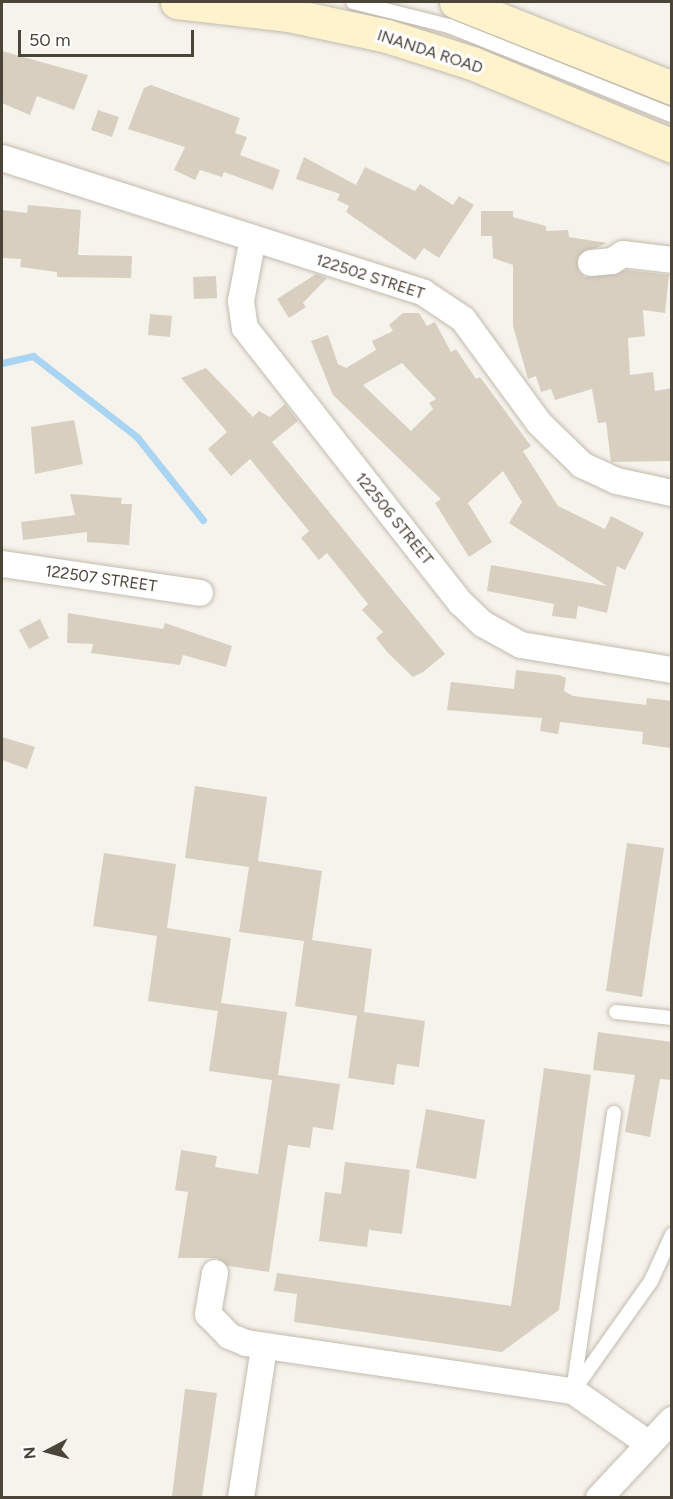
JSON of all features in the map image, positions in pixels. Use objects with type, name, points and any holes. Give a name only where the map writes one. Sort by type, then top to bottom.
[{"type":"street","name":"INANDA ROAD","points":[[177,2],[289,15],[387,36],[472,63],[672,146]]},
{"type":"street","points":[[456,2],[672,88]]},
{"type":"street","name":"122502 STREET","points":[[2,158],[253,238],[448,306],[567,453],[606,477],[672,493]]},
{"type":"street","name":"122506 STREET","points":[[253,238],[241,301],[245,328],[461,603],[483,624],[521,645],[672,670]]},
{"type":"street","points":[[591,263],[623,254],[672,260]]},
{"type":"street","name":"122507 STREET","points":[[2,564],[200,593]]},
{"type":"street","points":[[215,1273],[208,1314],[229,1336],[264,1347],[573,1391],[649,1444]]},
{"type":"street","points":[[241,1497],[264,1347]]},
{"type":"street","points":[[599,1497],[672,1420]]},
{"type":"lane","points":[[353,2],[450,26],[672,115]]},
{"type":"lane","points":[[616,1012],[672,1018]]},
{"type":"lane","points":[[573,1391],[614,1113]]},
{"type":"lane","points":[[573,1391],[651,1281],[672,1235]]},
{"type":"building","points":[[2,51],[88,75],[74,110],[37,96],[30,115],[2,103]]},
{"type":"building","points":[[151,85],[240,118],[235,133],[247,137],[240,155],[280,170],[273,190],[224,172],[222,177],[200,170],[195,180],[174,170],[185,147],[128,129],[144,88]]},
{"type":"building","points":[[98,110],[119,117],[112,137],[91,130]]},
{"type":"building","points":[[304,157],[356,185],[365,167],[415,191],[420,184],[453,205],[459,196],[474,205],[439,258],[424,248],[415,260],[346,212],[349,206],[337,200],[340,194],[296,179]]},
{"type":"building","points":[[28,205],[81,210],[78,255],[132,256],[131,278],[57,277],[57,272],[20,267],[21,259],[2,258],[2,210],[27,213]]},
{"type":"building","points":[[481,211],[513,211],[513,217],[546,226],[546,231],[568,230],[569,237],[607,243],[578,256],[579,271],[585,277],[627,270],[669,275],[665,313],[643,310],[645,336],[628,338],[630,375],[653,372],[655,391],[672,388],[672,461],[611,462],[606,422],[598,423],[592,389],[555,400],[551,389],[541,392],[536,376],[528,379],[513,326],[513,265],[493,258],[492,236],[481,236]]},
{"type":"building","points":[[316,274],[327,278],[303,303],[306,307],[289,318],[277,299]]},
{"type":"building","points":[[216,276],[217,298],[194,299],[193,277]]},
{"type":"building","points":[[403,313],[419,313],[427,326],[435,322],[451,352],[456,349],[476,379],[480,377],[531,446],[523,451],[558,506],[605,529],[611,516],[644,533],[625,570],[617,566],[607,613],[578,606],[576,619],[552,616],[554,604],[487,591],[491,565],[607,586],[509,523],[522,502],[503,471],[468,503],[492,542],[469,557],[435,503],[441,499],[333,395],[311,341],[328,335],[338,364],[346,368],[376,350],[372,341],[393,331],[389,325]],"holes":[[[402,363],[436,399],[429,403],[433,409],[411,431],[363,385]]]},
{"type":"building","points":[[150,314],[172,316],[170,337],[148,335]]},
{"type":"building","points":[[206,368],[253,417],[259,411],[270,417],[285,404],[298,421],[272,442],[445,654],[423,672],[413,677],[388,653],[376,638],[383,632],[362,610],[368,604],[327,553],[319,560],[301,538],[309,531],[250,459],[231,476],[208,449],[227,432],[181,378]]},
{"type":"building","points":[[74,420],[83,464],[35,474],[31,427]]},
{"type":"building","points":[[70,494],[122,498],[121,504],[132,504],[129,545],[87,542],[87,532],[23,540],[21,522],[75,515]]},
{"type":"building","points":[[68,613],[163,629],[165,623],[232,646],[226,667],[183,655],[180,665],[91,653],[93,644],[67,643]]},
{"type":"building","points":[[40,619],[49,638],[29,649],[19,630]]},
{"type":"building","points":[[516,670],[559,675],[566,678],[564,691],[573,696],[646,705],[647,698],[672,701],[670,748],[642,744],[643,732],[560,722],[558,734],[540,731],[542,718],[447,710],[451,682],[514,689]]},
{"type":"building","points":[[2,737],[35,747],[27,769],[2,760]]},
{"type":"building","points":[[195,786],[267,797],[258,861],[322,871],[312,940],[372,949],[364,1012],[425,1021],[419,1067],[397,1064],[394,1085],[348,1078],[357,1016],[295,1006],[304,941],[239,932],[249,867],[185,858]]},
{"type":"building","points":[[627,843],[664,848],[642,997],[606,991]]},
{"type":"building","points":[[104,853],[176,864],[167,928],[231,938],[221,1003],[287,1012],[278,1075],[340,1084],[333,1130],[313,1127],[310,1148],[288,1145],[269,1272],[228,1266],[217,1258],[178,1258],[188,1192],[175,1190],[181,1150],[217,1156],[215,1167],[258,1174],[272,1080],[209,1071],[218,1011],[148,1001],[157,936],[93,926]]},
{"type":"building","points":[[598,1032],[672,1042],[672,1080],[660,1079],[650,1137],[625,1132],[635,1075],[593,1070]]},
{"type":"building","points":[[544,1068],[591,1075],[559,1310],[502,1352],[294,1322],[297,1294],[274,1291],[277,1273],[511,1306]]},
{"type":"building","points":[[426,1109],[485,1120],[476,1179],[416,1168]]},
{"type":"building","points":[[345,1162],[410,1170],[402,1234],[369,1230],[367,1247],[319,1241],[325,1192],[341,1194]]},
{"type":"building","points":[[185,1389],[217,1393],[202,1497],[172,1497]]},
{"type":"waterway","points":[[2,363],[33,356],[137,437],[203,520]]}]
